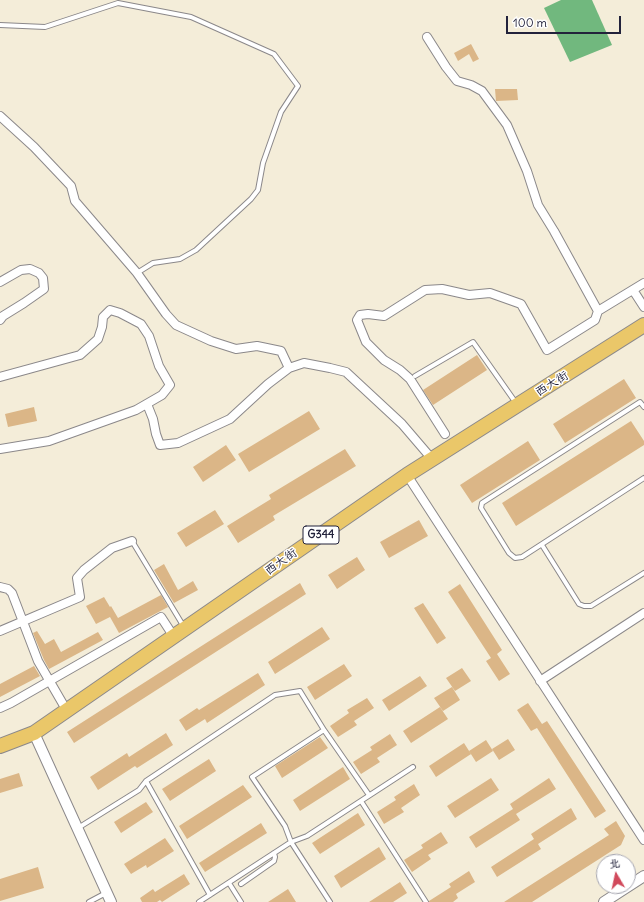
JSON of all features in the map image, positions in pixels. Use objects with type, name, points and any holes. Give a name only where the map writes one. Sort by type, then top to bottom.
[{"type":"highway","name":"西大街","points":[[0,746],[34,734],[407,475],[518,405],[642,330]]},
{"type":"street","points":[[427,37],[446,68],[457,81],[471,85],[482,91],[507,125],[523,160],[538,205],[598,311]]},
{"type":"street","points":[[0,116],[34,147],[71,186],[75,201],[137,273],[166,314],[176,325],[210,341],[236,349],[257,346],[281,351],[289,368]]},
{"type":"street","points":[[0,282],[21,270],[30,269],[39,273],[43,278],[44,288],[3,316],[0,320]]},
{"type":"street","points":[[445,434],[410,379],[400,370],[384,360],[366,342],[357,320],[360,315],[368,314],[384,316],[425,290],[442,289],[469,295],[490,293],[522,304],[547,350],[595,320],[598,311],[644,283]]},
{"type":"street","points":[[633,290],[644,307]]},
{"type":"street","points":[[0,377],[80,355],[98,338],[104,317],[110,310],[120,313],[141,324],[148,336],[159,366],[170,385],[162,395],[136,410],[49,441],[0,449]]},
{"type":"street","points":[[147,404],[160,445],[178,443],[230,419],[268,384],[289,368],[304,363],[346,372],[402,424],[432,459]]},
{"type":"street","points":[[407,475],[644,840]]},
{"type":"street","points":[[0,632],[80,597],[77,578],[84,570],[112,548],[132,541]]},
{"type":"street","points":[[0,587],[12,593],[38,661],[67,711]]},
{"type":"street","points":[[540,681],[644,613]]},
{"type":"street","points":[[0,708],[161,617],[179,633]]},
{"type":"street","points":[[34,734],[109,897]]},
{"type":"street","points":[[604,902],[644,876]]},
{"type":"lane","points":[[0,25],[45,27],[118,3],[191,17],[274,54],[298,86],[281,112],[263,163],[258,190],[196,250],[180,259],[153,263],[137,273]]},
{"type":"lane","points":[[415,376],[473,342],[518,405]]},
{"type":"lane","points":[[644,407],[640,402],[482,502],[481,508],[509,553],[515,558],[522,557],[644,478]]},
{"type":"lane","points":[[132,541],[179,633]]},
{"type":"lane","points":[[542,545],[579,604],[584,606],[591,606],[644,573]]},
{"type":"lane","points":[[77,828],[139,790],[146,781],[275,694],[300,691],[324,730],[369,795]]},
{"type":"lane","points":[[324,730],[252,776],[285,826],[291,842],[330,902]]},
{"type":"lane","points":[[200,902],[291,842],[307,836],[413,766]]},
{"type":"lane","points":[[146,781],[210,895]]},
{"type":"lane","points":[[360,801],[426,902]]},
{"type":"lane","points":[[241,884],[274,861],[276,857],[274,853]]},
{"type":"lane","points":[[229,882],[241,902]]},
{"type":"lane","points":[[89,902],[109,897]]},
{"type":"green space","points":[[561,0],[592,0],[612,45],[570,62],[544,8]]},
{"type":"building","points":[[471,44],[479,59],[473,62],[469,54],[458,61],[454,53]]},
{"type":"building","points":[[495,89],[517,89],[518,100],[496,101]]},
{"type":"building","points":[[477,355],[487,370],[433,405],[423,390]]},
{"type":"building","points":[[624,379],[636,398],[565,443],[553,424]]},
{"type":"building","points":[[34,407],[37,421],[8,427],[5,414]]},
{"type":"building","points":[[309,411],[320,429],[249,472],[238,454]]},
{"type":"building","points":[[631,421],[644,441],[644,445],[516,526],[502,503]]},
{"type":"building","points":[[528,441],[540,460],[472,503],[460,485]]},
{"type":"building","points":[[226,445],[236,460],[203,482],[193,467]]},
{"type":"building","points":[[345,449],[356,466],[273,516],[275,520],[238,543],[227,526],[271,499],[269,495]]},
{"type":"building","points":[[215,510],[224,524],[186,547],[177,533]]},
{"type":"building","points":[[419,520],[428,536],[389,558],[380,542]]},
{"type":"building","points":[[357,557],[365,570],[337,589],[328,575]]},
{"type":"building","points":[[164,564],[178,590],[193,581],[198,590],[174,603],[154,570]]},
{"type":"building","points":[[300,583],[306,594],[74,743],[67,732]]},
{"type":"building","points":[[460,584],[502,650],[497,654],[510,674],[499,681],[486,661],[491,658],[448,592]]},
{"type":"building","points":[[161,595],[168,607],[119,633],[110,617],[96,624],[86,606],[104,597],[118,618]]},
{"type":"building","points":[[423,603],[446,638],[437,644],[414,608]]},
{"type":"building","points":[[322,627],[330,639],[275,674],[268,662]]},
{"type":"building","points":[[37,631],[45,644],[54,639],[61,652],[98,632],[103,640],[49,669],[33,633]]},
{"type":"building","points":[[344,664],[352,676],[315,700],[307,687]]},
{"type":"building","points":[[34,666],[40,676],[0,697],[0,684]]},
{"type":"building","points":[[462,668],[471,681],[455,691],[446,678]]},
{"type":"building","points":[[258,673],[265,685],[207,723],[205,719],[186,731],[179,720],[197,708],[199,710]]},
{"type":"building","points":[[420,676],[427,686],[389,711],[382,700]]},
{"type":"building","points":[[452,687],[460,700],[443,711],[434,698]]},
{"type":"building","points":[[367,698],[374,708],[354,721],[357,725],[338,737],[330,726],[349,713],[347,710]]},
{"type":"building","points":[[528,703],[542,724],[547,721],[606,811],[595,818],[537,728],[531,731],[517,710]]},
{"type":"building","points":[[440,707],[448,719],[411,743],[403,731]]},
{"type":"building","points":[[166,733],[173,745],[137,768],[135,766],[98,790],[90,777],[127,753],[129,757]]},
{"type":"building","points":[[390,734],[397,745],[377,758],[380,762],[361,774],[353,762],[372,750],[370,747]]},
{"type":"building","points":[[320,737],[328,748],[282,778],[275,766]]},
{"type":"building","points":[[508,739],[515,750],[499,760],[492,749]]},
{"type":"building","points":[[486,740],[493,751],[476,762],[469,751]]},
{"type":"building","points":[[464,743],[471,754],[436,777],[429,766]]},
{"type":"building","points":[[209,759],[216,771],[170,801],[162,789]]},
{"type":"building","points":[[343,767],[350,779],[300,811],[293,800]]},
{"type":"building","points":[[19,773],[23,786],[0,793],[0,779]]},
{"type":"building","points":[[491,778],[499,790],[455,818],[447,806]]},
{"type":"building","points":[[549,778],[556,789],[516,814],[520,820],[476,848],[469,837],[513,809],[510,804]]},
{"type":"building","points":[[414,784],[420,795],[401,808],[404,812],[384,824],[377,812],[396,800],[394,797]]},
{"type":"building","points":[[243,785],[252,797],[187,839],[179,826]]},
{"type":"building","points":[[146,802],[153,812],[121,833],[114,822]]},
{"type":"building","points":[[571,808],[577,819],[538,844],[541,849],[497,877],[491,867],[534,839],[531,834]]},
{"type":"building","points":[[358,813],[365,825],[320,854],[312,843]]},
{"type":"building","points":[[616,821],[625,836],[621,845],[607,854],[596,854],[596,861],[532,902],[504,902],[609,835],[604,829]]},
{"type":"building","points":[[261,823],[267,833],[205,872],[199,863]]},
{"type":"building","points":[[441,832],[448,843],[428,855],[431,859],[412,872],[404,860],[423,848],[421,845]]},
{"type":"building","points":[[165,838],[174,851],[147,868],[146,865],[131,874],[124,864]]},
{"type":"building","points":[[379,847],[386,859],[341,888],[334,876]]},
{"type":"building","points":[[38,867],[44,888],[0,901],[0,879]]},
{"type":"building","points":[[469,871],[475,882],[456,894],[458,898],[453,902],[429,902],[451,887],[449,884]]},
{"type":"building","points":[[184,874],[190,884],[162,902],[160,900],[157,902],[142,902],[140,898],[153,889],[155,892]]},
{"type":"building","points":[[400,882],[407,893],[393,902],[369,902]]},
{"type":"building","points":[[288,889],[296,902],[268,902]]}]
